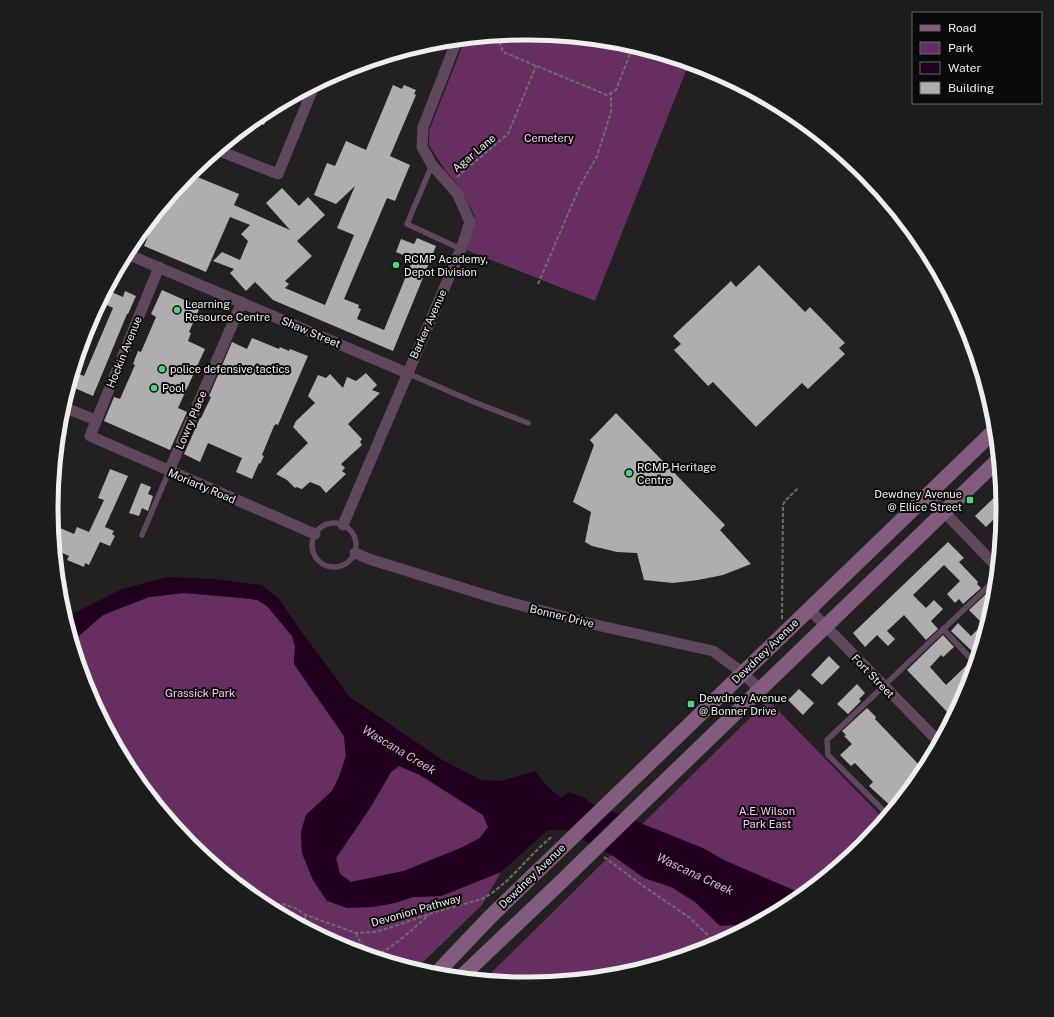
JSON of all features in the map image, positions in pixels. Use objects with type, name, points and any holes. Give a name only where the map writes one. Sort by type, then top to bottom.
[{"type":"main road","name":"Dewdney Avenue","points":[[441,969],[489,918],[989,436]]},
{"type":"main road","points":[[471,973],[635,810],[993,465]]},
{"type":"street","name":"Barker Avenue","points":[[343,524],[461,249],[470,222],[457,193],[432,165],[422,147],[422,127],[455,46]]},
{"type":"street","points":[[223,152],[278,174],[311,93]]},
{"type":"street","name":"Shaw Street","points":[[132,256],[407,373]]},
{"type":"street","name":"Hockin Avenue","points":[[90,436],[159,267]]},
{"type":"street","name":"Lowry Place","points":[[169,471],[242,302]]},
{"type":"street","points":[[69,410],[96,420]]},
{"type":"street","name":"Moriarty Road","points":[[90,436],[315,534]]},
{"type":"street","points":[[928,495],[992,562]]},
{"type":"street","name":"Bonner Drive","points":[[355,553],[369,559],[501,600],[592,624],[713,651],[743,673],[760,690]]},
{"type":"street","name":"Fort Street","points":[[809,609],[935,739]]},
{"type":"lane","points":[[432,165],[407,224],[461,249]]},
{"type":"lane","points":[[407,373],[460,397],[528,423]]},
{"type":"lane","points":[[142,535],[169,471]]},
{"type":"lane","points":[[330,523],[343,524],[350,529],[354,535],[356,542],[355,553],[348,562],[342,566],[328,566],[321,563],[316,558],[313,551],[312,544],[315,534],[323,526],[330,523]]},
{"type":"lane","points":[[884,811],[828,755],[827,740],[988,586]]},
{"type":"lane","points":[[943,630],[971,659]]},
{"type":"path","points":[[499,41],[503,52],[607,95],[616,90],[631,52]]},
{"type":"path","name":"Agar Lane","points":[[449,184],[508,134],[536,66]]},
{"type":"path","points":[[538,284],[580,186],[597,156],[610,112],[611,93]]},
{"type":"path","points":[[782,624],[784,506],[785,501],[798,488]]},
{"type":"path","name":"Devonion Pathway","points":[[277,904],[283,904],[295,908],[306,915],[356,933],[374,932],[432,913],[482,899],[505,882],[553,836]]},
{"type":"path","points":[[604,856],[639,883],[690,918],[711,939]]},
{"type":"path","points":[[380,953],[432,913]]},
{"type":"path","points":[[304,920],[306,915]]},
{"type":"path","points":[[356,933],[361,944],[364,947]]},
{"type":"green space","name":"Cemetery","points":[[527,40],[588,44],[648,56],[687,68],[595,301],[466,250],[475,216],[458,185],[445,170],[429,145],[429,131],[463,45]]},
{"type":"green space","name":"Grassick Park","points":[[184,593],[257,600],[267,606],[292,636],[295,646],[294,664],[344,736],[346,756],[339,777],[332,791],[306,815],[301,832],[302,853],[313,880],[395,903],[413,897],[441,896],[501,872],[482,905],[421,964],[376,952],[320,929],[267,898],[218,861],[196,840],[155,794],[121,743],[107,716],[94,688],[76,638],[103,615],[149,597]]},
{"type":"green space","name":"A.E. Wilson Park East","points":[[768,700],[880,815],[836,861],[812,880],[761,914],[734,929],[706,941],[678,952],[648,961],[588,973],[527,977],[489,975]]},
{"type":"green space","points":[[399,766],[420,775],[483,815],[488,827],[480,838],[463,847],[404,871],[351,882],[340,874],[336,858],[370,808],[391,772]]},
{"type":"water","name":"Wascana Creek","points":[[167,577],[214,579],[262,585],[279,599],[350,697],[441,759],[481,780],[501,781],[535,771],[547,786],[561,798],[568,792],[583,797],[593,804],[703,848],[726,861],[796,891],[739,926],[720,926],[695,902],[671,887],[644,878],[613,856],[566,830],[548,830],[501,872],[441,896],[413,897],[395,903],[373,907],[347,908],[327,901],[313,880],[302,853],[301,832],[306,815],[332,791],[339,777],[346,756],[344,736],[294,664],[295,646],[292,636],[267,606],[257,600],[184,593],[149,597],[103,615],[76,638],[71,615],[122,589]],"holes":[[[399,766],[420,775],[483,815],[488,827],[480,838],[463,847],[404,871],[351,882],[340,874],[336,858],[370,808],[391,772]]]},
{"type":"building","points":[[393,85],[402,89],[404,85],[416,90],[414,94],[416,95],[390,156],[410,165],[395,201],[387,198],[344,299],[359,305],[358,308],[361,309],[357,319],[384,330],[413,259],[396,252],[401,239],[414,244],[417,238],[436,246],[393,351],[273,300],[255,282],[246,291],[230,273],[234,269],[213,261],[222,252],[240,260],[248,241],[241,234],[250,225],[230,217],[206,272],[144,246],[151,229],[155,223],[196,177],[239,194],[234,205],[290,230],[266,203],[282,188],[299,206],[308,197],[325,215],[297,241],[312,256],[285,281],[289,284],[285,288],[325,305],[354,235],[337,228],[355,186],[336,204],[314,195],[327,163],[335,166],[346,141],[366,150]]},
{"type":"building","points":[[266,119],[264,125],[261,124]]},
{"type":"building","points":[[759,265],[805,312],[810,307],[845,343],[839,348],[845,354],[808,389],[802,383],[756,427],[713,382],[708,386],[674,350],[681,344],[673,336],[731,281],[736,287]]},
{"type":"building","points":[[162,290],[200,307],[189,332],[191,333],[188,341],[205,349],[178,408],[187,412],[170,450],[104,421],[114,397],[120,399],[135,365],[133,364],[138,351],[141,352],[156,317],[151,314]]},
{"type":"building","points":[[125,291],[136,296],[93,396],[74,387],[78,374],[84,376],[113,308],[105,304],[112,292],[123,297]]},
{"type":"building","points":[[252,338],[279,349],[280,347],[289,351],[290,349],[308,356],[278,425],[276,424],[274,426],[262,455],[264,456],[252,479],[236,472],[242,458],[208,443],[200,462],[184,454],[211,397],[209,396],[232,342],[247,349]]},
{"type":"building","points":[[366,373],[377,385],[372,390],[380,393],[348,424],[362,439],[360,442],[362,445],[341,464],[345,468],[342,471],[346,474],[326,493],[320,486],[310,482],[302,489],[295,488],[287,480],[276,474],[308,443],[293,427],[296,421],[315,403],[308,396],[318,375],[326,378],[330,374],[343,388],[347,377],[356,381]]},
{"type":"building","name":"RCMP Heritage Centre","points":[[616,413],[725,525],[720,530],[751,564],[723,575],[698,580],[673,583],[644,580],[637,553],[617,552],[592,546],[585,542],[591,512],[573,502],[594,445],[590,440]]},
{"type":"building","points":[[110,469],[128,476],[105,527],[114,531],[112,534],[115,536],[110,546],[100,542],[89,565],[85,563],[84,567],[67,560],[69,556],[61,552],[59,528],[74,534],[77,527],[89,532],[104,500],[98,498]]},
{"type":"building","points":[[141,483],[151,487],[148,494],[153,496],[148,511],[142,508],[139,516],[129,513]]},
{"type":"building","points":[[995,497],[995,518],[986,527],[975,516]]},
{"type":"building","points":[[948,542],[964,558],[959,562],[978,582],[977,584],[981,588],[963,604],[959,599],[955,603],[947,594],[960,581],[944,565],[913,595],[926,608],[934,600],[943,609],[931,621],[938,629],[926,640],[904,615],[887,631],[895,639],[888,646],[877,635],[865,647],[853,633]]},
{"type":"building","points":[[986,594],[987,595],[982,622],[969,610]]},
{"type":"building","points":[[958,623],[971,636],[981,626],[973,652],[951,631]]},
{"type":"building","points":[[943,635],[954,647],[943,657],[941,655],[930,667],[946,685],[969,665],[948,713],[907,670]]},
{"type":"building","points":[[829,656],[840,667],[822,685],[811,675]]},
{"type":"building","points":[[857,684],[865,693],[859,699],[861,701],[848,714],[837,704]]},
{"type":"building","points":[[799,689],[814,703],[803,715],[788,700]]},
{"type":"building","points":[[867,708],[876,717],[875,719],[919,765],[890,805],[869,786],[873,782],[855,763],[851,766],[840,755],[852,744],[844,736],[846,735],[842,731]]},
{"type":"place","name":"RCMP Academy, Depot Division","points":[[396,265]]},
{"type":"place","name":"Learning Resource Centre","points":[[177,310]]},
{"type":"place","name":"police defensive tactics","points":[[162,369]]},
{"type":"place","name":"Pool","points":[[154,388]]},
{"type":"place","name":"RCMP Heritage Centre","points":[[629,473]]},
{"type":"place","name":"Dewdney Avenue @ Ellice Street","points":[[970,500]]},
{"type":"place","name":"Dewdney Avenue @ Bonner Drive","points":[[691,704]]}]
